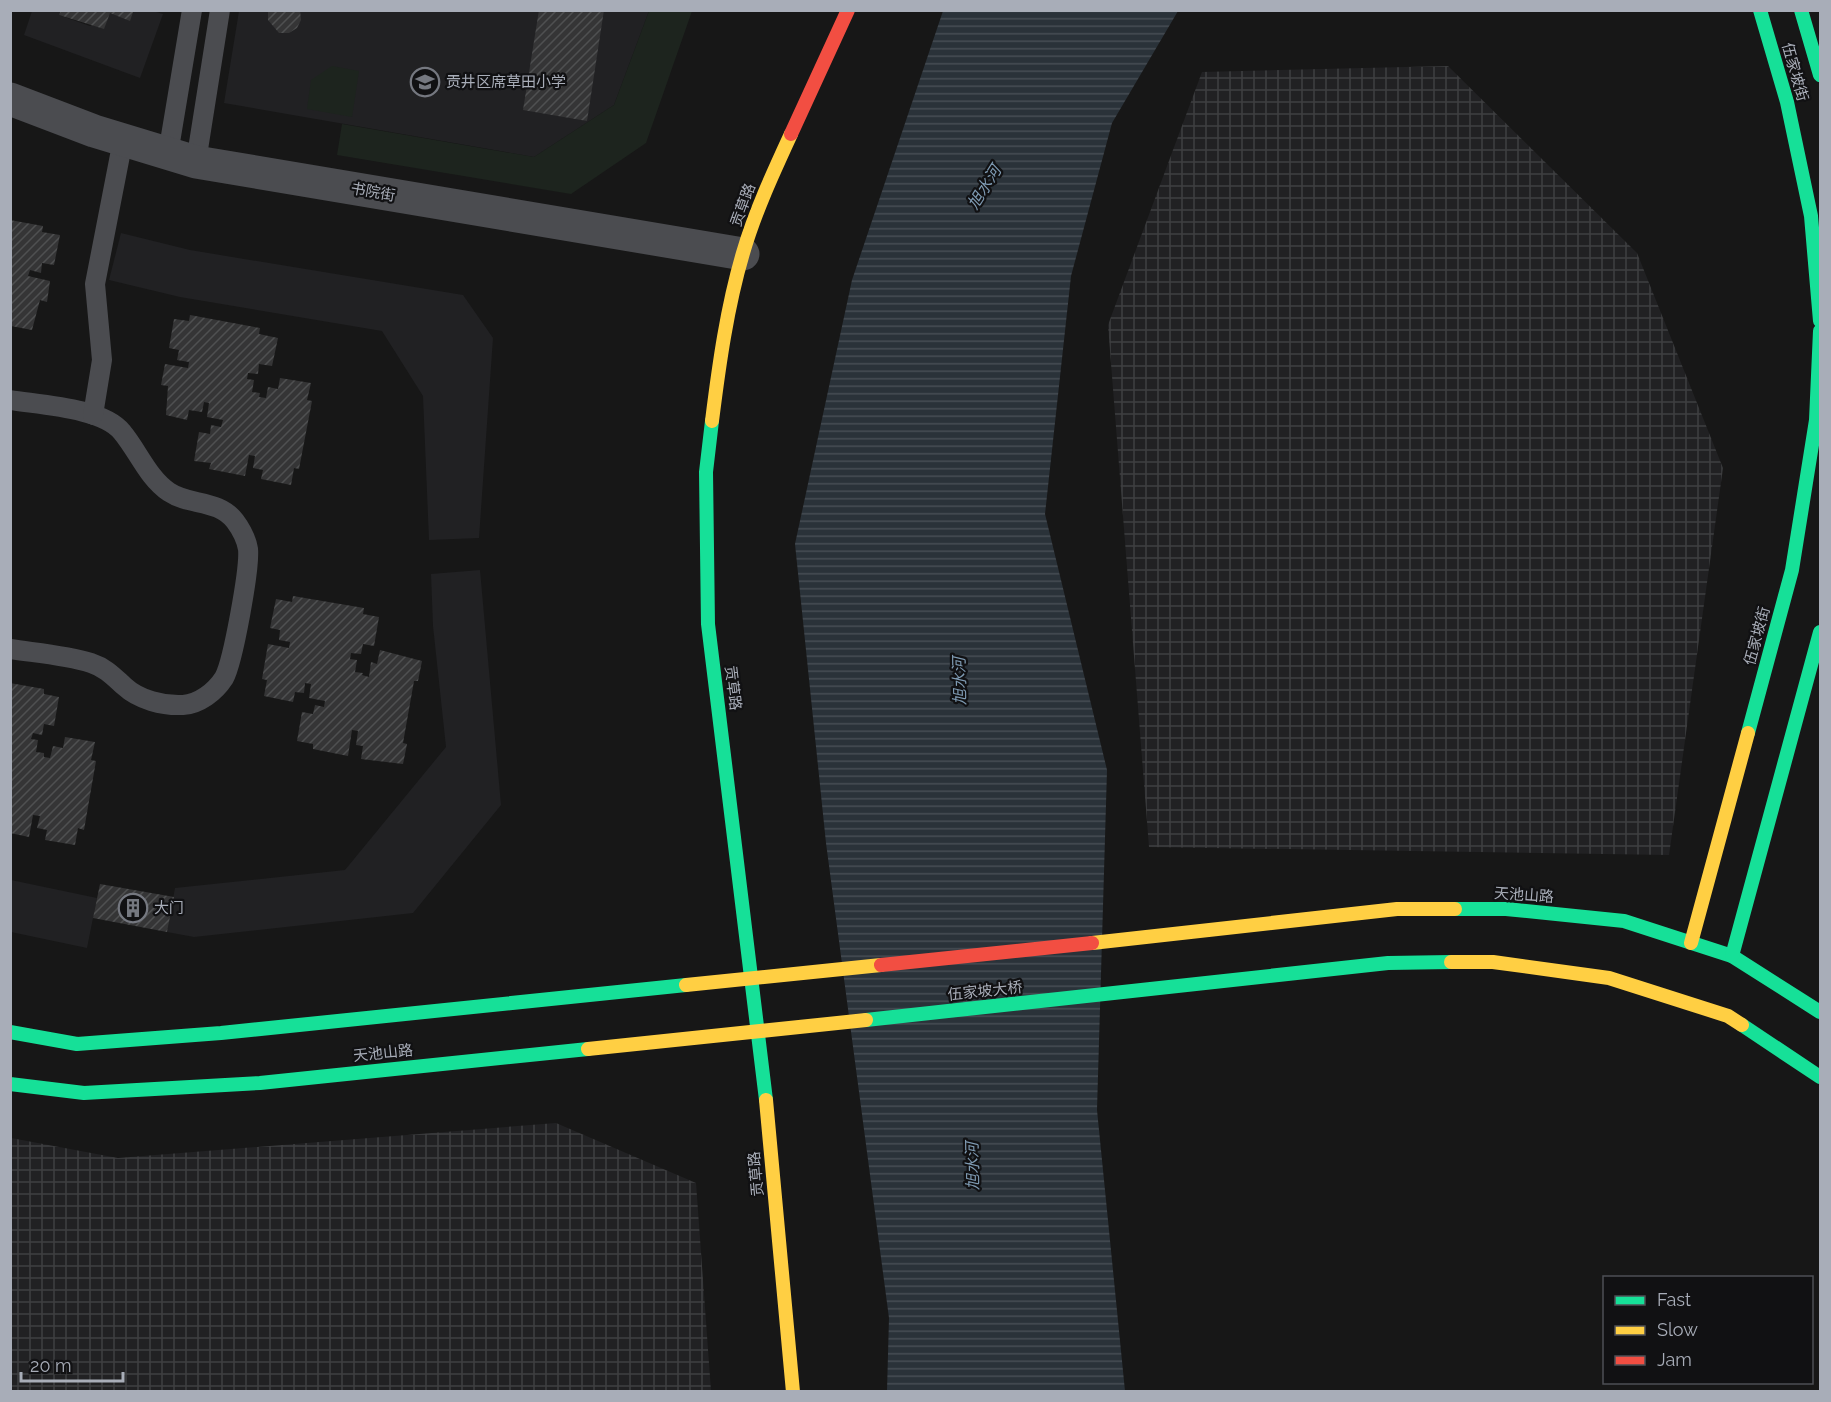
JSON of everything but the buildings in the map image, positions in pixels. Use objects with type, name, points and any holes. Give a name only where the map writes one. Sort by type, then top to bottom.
[{"type":"main road","name":"贡草路","points":[[793,1392],[759,1030],[708,624],[706,472],[720,361],[743,254],[766,189],[848,10]]},
{"type":"main road","name":"伍家坡街","points":[[1760,10],[1787,102],[1811,216],[1821,321]]},
{"type":"main road","name":"伍家坡街","points":[[1801,10],[1821,75]]},
{"type":"main road","name":"伍家坡街","points":[[1691,943],[1792,570],[1816,420],[1821,332]]},
{"type":"main road","points":[[1732,956],[1821,633]]},
{"type":"main road","name":"天池山路","points":[[753,979],[1203,932],[1397,909],[1506,909],[1624,921],[1732,956],[1821,1012]]},
{"type":"main road","name":"伍家坡大桥","points":[[759,1030],[1213,984],[1388,963],[1492,962],[1608,978],[1728,1016],[1821,1077]]},
{"type":"main road","points":[[10,1032],[76,1044],[221,1033],[753,979]]},
{"type":"main road","name":"天池山路","points":[[10,1084],[84,1093],[260,1083],[759,1030]]},
{"type":"street","name":"书院街","points":[[10,99],[123,140],[182,158],[743,254]]},
{"type":"lane","points":[[182,158],[192,10]]},
{"type":"lane","points":[[182,158],[220,10]]},
{"type":"lane","points":[[93,415],[102,360],[95,284],[123,140]]},
{"type":"lane","points":[[10,400],[93,415],[116,425],[154,478],[169,492],[182,499],[217,507],[233,518],[243,533],[248,563],[229,668],[218,686],[208,695],[186,705],[172,705],[135,695],[112,673],[91,663],[10,649]]},
{"type":"shaded area","points":[[32,11],[61,11],[59,15],[90,26],[110,13],[130,20],[134,11],[153,11],[163,14],[140,78],[24,35]]},
{"type":"shaded area","name":"贡井区席草田小学","points":[[239,11],[649,11],[614,105],[534,157],[224,103]]},
{"type":"shaded area","points":[[649,11],[692,11],[646,143],[571,194],[337,155],[342,124],[534,157],[614,105]]},
{"type":"shaded area","points":[[332,66],[359,71],[352,117],[307,109],[311,80]]},
{"type":"shaded area","points":[[1448,66],[1637,253],[1723,468],[1669,855],[1149,847],[1108,325],[1202,72]]},
{"type":"shaded area","points":[[121,233],[190,250],[463,295],[493,338],[479,538],[429,540],[423,396],[382,331],[180,297],[109,280]]},
{"type":"shaded area","points":[[480,570],[501,805],[413,913],[194,937],[167,932],[175,888],[345,870],[446,747],[433,626],[431,574]]},
{"type":"shaded area","points":[[11,880],[97,898],[87,948],[11,932]]},
{"type":"shaded area","points":[[556,1123],[696,1183],[711,1391],[11,1391],[11,1138],[118,1158]]},
{"type":"water","name":"旭水河","points":[[943,11],[1178,11],[1112,123],[1071,276],[1045,514],[1107,770],[1097,1110],[1125,1391],[887,1391],[889,1318],[826,843],[795,544],[852,280]]},
{"type":"traffic: fast","points":[[1760,10],[1787,102],[1811,216],[1820,321]]},
{"type":"traffic: fast","points":[[1801,10],[1820,75]]},
{"type":"traffic: fast","points":[[1748,733],[1792,570],[1816,420],[1820,331]]},
{"type":"traffic: fast","points":[[712,421],[706,472],[708,624],[766,1100]]},
{"type":"traffic: fast","points":[[1732,956],[1820,632]]},
{"type":"traffic: fast","points":[[1455,909],[1506,909],[1624,921],[1732,956],[1820,1012]]},
{"type":"traffic: fast","points":[[866,1020],[1388,963],[1451,962]]},
{"type":"traffic: fast","points":[[10,1032],[77,1044],[221,1033],[686,985]]},
{"type":"traffic: fast","points":[[1742,1025],[1820,1077]]},
{"type":"traffic: fast","points":[[10,1084],[84,1093],[260,1083],[588,1049]]},
{"type":"traffic: slow","points":[[712,421],[724,336],[737,273],[759,208],[791,134]]},
{"type":"traffic: slow","points":[[1691,943],[1748,733]]},
{"type":"traffic: slow","points":[[1092,943],[1397,909],[1455,909]]},
{"type":"traffic: slow","points":[[1451,962],[1493,962],[1609,978],[1728,1016],[1742,1025]]},
{"type":"traffic: slow","points":[[686,985],[881,965]]},
{"type":"traffic: slow","points":[[588,1049],[866,1020]]},
{"type":"traffic: slow","points":[[766,1100],[793,1392]]},
{"type":"traffic: jam","points":[[791,134],[848,10]]},
{"type":"traffic: jam","points":[[881,965],[1092,943]]},
{"type":"place","name":"贡井区席草田小学","points":[[425,82]]},
{"type":"place","name":"大门","points":[[133,908]]}]
